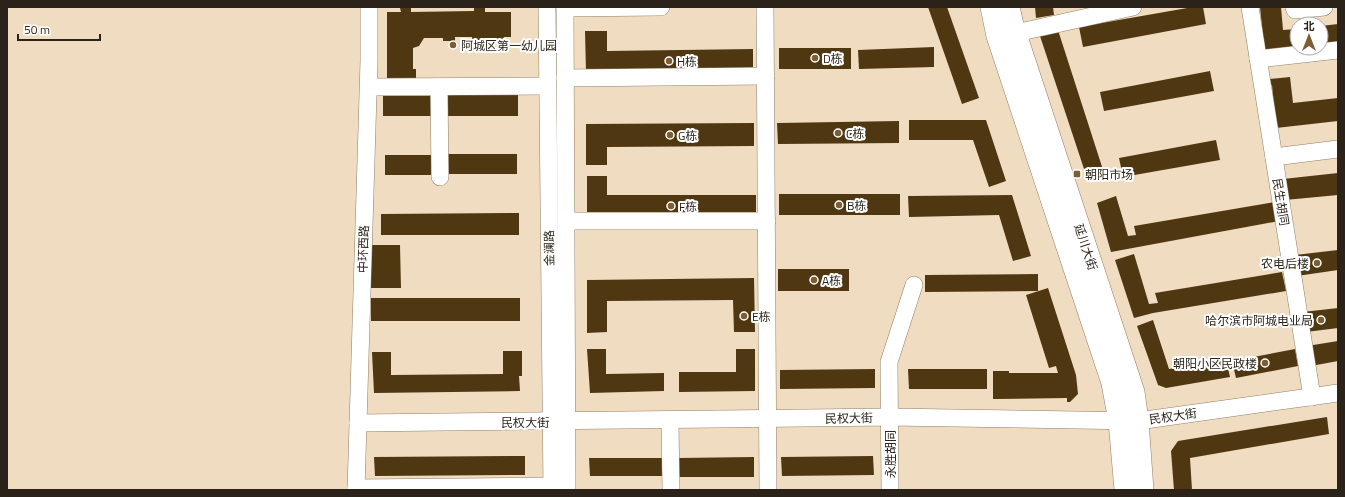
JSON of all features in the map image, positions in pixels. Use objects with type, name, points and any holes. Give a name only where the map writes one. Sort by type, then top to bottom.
[{"type":"main road","name":"延川大街","points":[[991,7],[997,36],[1112,383],[1129,421],[1143,490]]},
{"type":"main road","name":"延川大街","points":[[1009,7],[1016,33],[1134,392],[1129,421],[1125,490]]},
{"type":"street","name":"中环西路","points":[[356,489],[369,87],[369,7]]},
{"type":"street","name":"金澜路","points":[[547,7],[547,86],[559,421]]},
{"type":"street","points":[[565,8],[661,7]]},
{"type":"street","points":[[765,7],[768,490]]},
{"type":"street","points":[[1016,33],[1133,7]]},
{"type":"street","name":"民生胡同","points":[[1250,7],[1312,397]]},
{"type":"street","points":[[1294,7],[1294,10],[1324,7]]},
{"type":"street","name":"金澜路","points":[[557,489],[566,221],[565,8]]},
{"type":"street","points":[[1258,59],[1338,50]]},
{"type":"street","points":[[565,78],[766,76]]},
{"type":"street","points":[[369,87],[547,86]]},
{"type":"street","points":[[439,87],[440,177]]},
{"type":"street","points":[[1274,157],[1338,149]]},
{"type":"street","points":[[566,221],[767,221]]},
{"type":"street","name":"永胜胡同","points":[[890,490],[890,362],[914,286]]},
{"type":"street","name":"民权大街","points":[[358,423],[890,417],[1129,421],[1338,393]]},
{"type":"street","points":[[670,420],[671,490]]},
{"type":"street","points":[[356,489],[557,489]]},
{"type":"building","points":[[928,7],[947,7],[979,98],[962,104]]},
{"type":"building","points":[[1035,7],[1053,7],[1054,15],[1036,18]]},
{"type":"building","points":[[1193,7],[1203,7],[1206,24],[1083,47],[1079,27]]},
{"type":"building","points":[[1260,7],[1281,7],[1283,30],[1289,30],[1289,50],[1265,55]]},
{"type":"building","points":[[400,8],[411,8],[411,12],[474,11],[474,8],[485,8],[485,12],[511,12],[511,37],[504,37],[504,41],[492,41],[492,38],[484,38],[484,41],[472,41],[472,37],[455,37],[455,41],[443,41],[443,38],[424,38],[419,46],[413,48],[413,69],[416,69],[416,78],[387,78],[387,12],[401,12]]},
{"type":"building","points":[[1338,24],[1338,47],[1329,48],[1329,25]]},
{"type":"building","points":[[1057,27],[1105,176],[1088,181],[1039,33]]},
{"type":"building","name":"H栋","points":[[585,31],[607,31],[607,51],[753,49],[753,70],[586,72]]},
{"type":"building","points":[[934,47],[934,67],[859,69],[858,50]]},
{"type":"building","name":"D栋","points":[[779,48],[851,48],[851,69],[779,69]]},
{"type":"building","points":[[1210,71],[1214,91],[1104,111],[1100,92]]},
{"type":"building","points":[[1290,77],[1293,103],[1338,98],[1338,121],[1276,128],[1272,85],[1270,85],[1269,79]]},
{"type":"building","points":[[444,95],[518,95],[518,116],[444,116]]},
{"type":"building","points":[[383,96],[434,96],[434,116],[383,116]]},
{"type":"building","points":[[909,120],[986,120],[1006,181],[989,187],[973,140],[909,140]]},
{"type":"building","name":"C栋","points":[[899,121],[899,143],[778,144],[777,123]]},
{"type":"building","name":"G栋","points":[[754,123],[754,146],[607,147],[607,165],[586,165],[586,124]]},
{"type":"building","points":[[1216,140],[1220,160],[1123,177],[1119,158]]},
{"type":"building","points":[[442,154],[517,154],[517,174],[442,174]]},
{"type":"building","points":[[385,155],[436,155],[436,175],[385,175]]},
{"type":"building","points":[[1338,173],[1338,195],[1285,200],[1283,179]]},
{"type":"building","name":"F栋","points":[[587,176],[607,176],[607,195],[756,195],[756,217],[587,218]]},
{"type":"building","name":"B栋","points":[[779,194],[900,194],[900,215],[779,215]]},
{"type":"building","points":[[1012,195],[1031,256],[1013,261],[999,215],[909,217],[908,196]]},
{"type":"building","points":[[1116,196],[1128,236],[1136,235],[1134,226],[1275,202],[1279,221],[1111,252],[1097,203]]},
{"type":"building","points":[[519,213],[519,235],[381,235],[381,214]]},
{"type":"building","points":[[370,245],[400,245],[401,288],[371,288]]},
{"type":"building","name":"农电后楼","points":[[1338,250],[1338,270],[1297,276],[1295,255]]},
{"type":"building","points":[[1134,254],[1149,304],[1158,303],[1155,293],[1282,272],[1286,291],[1153,313],[1134,318],[1115,260]]},
{"type":"building","name":"A栋","points":[[778,269],[849,269],[849,291],[778,291]]},
{"type":"building","points":[[1038,274],[1038,291],[925,292],[925,275]]},
{"type":"building","name":"E栋","points":[[754,278],[755,332],[734,332],[733,300],[607,301],[607,332],[587,333],[587,280]]},
{"type":"building","points":[[1048,288],[1076,375],[1078,394],[1070,402],[1067,402],[1067,398],[993,399],[993,371],[1009,371],[1009,373],[1058,373],[1056,366],[1049,368],[1026,295]]},
{"type":"building","points":[[371,298],[520,298],[520,321],[371,321]]},
{"type":"building","name":"哈尔滨市阿城电业局","points":[[1338,308],[1338,328],[1306,332],[1303,312]]},
{"type":"building","points":[[1153,320],[1169,369],[1226,360],[1230,377],[1166,388],[1158,385],[1137,326]]},
{"type":"building","points":[[1338,341],[1338,361],[1311,366],[1307,346]]},
{"type":"building","points":[[587,349],[606,349],[606,374],[664,373],[664,391],[590,393]]},
{"type":"building","points":[[736,349],[755,349],[755,391],[679,392],[679,372],[736,372]]},
{"type":"building","name":"朝阳小区民政楼","points":[[1295,349],[1298,366],[1236,378],[1232,361]]},
{"type":"building","points":[[503,351],[522,351],[522,376],[519,376],[520,391],[374,393],[372,352],[391,352],[391,375],[503,374]]},
{"type":"building","points":[[875,369],[875,388],[780,389],[780,370]]},
{"type":"building","points":[[908,369],[987,369],[987,389],[909,389]]},
{"type":"building","points":[[1327,417],[1329,434],[1190,458],[1192,490],[1174,490],[1171,451],[1178,441]]},
{"type":"building","points":[[525,456],[525,475],[375,476],[374,457]]},
{"type":"building","points":[[873,456],[874,475],[782,476],[781,457]]},
{"type":"building","points":[[754,457],[754,477],[678,477],[678,458]]},
{"type":"building","points":[[589,458],[664,458],[664,476],[590,476]]},
{"type":"place","name":"阿城区第一幼儿园","points":[[453,45]]},
{"type":"place","name":"D栋","points":[[815,58]]},
{"type":"place","name":"H栋","points":[[669,61]]},
{"type":"place","name":"C栋","points":[[838,133]]},
{"type":"place","name":"G栋","points":[[670,135]]},
{"type":"place","name":"朝阳市场","points":[[1077,174]]},
{"type":"place","name":"B栋","points":[[839,205]]},
{"type":"place","name":"F栋","points":[[671,206]]},
{"type":"place","name":"农电后楼","points":[[1317,263]]},
{"type":"place","name":"A栋","points":[[814,280]]},
{"type":"place","name":"E栋","points":[[744,316]]},
{"type":"place","name":"哈尔滨市阿城电业局","points":[[1321,320]]},
{"type":"place","name":"朝阳小区民政楼","points":[[1265,363]]}]
